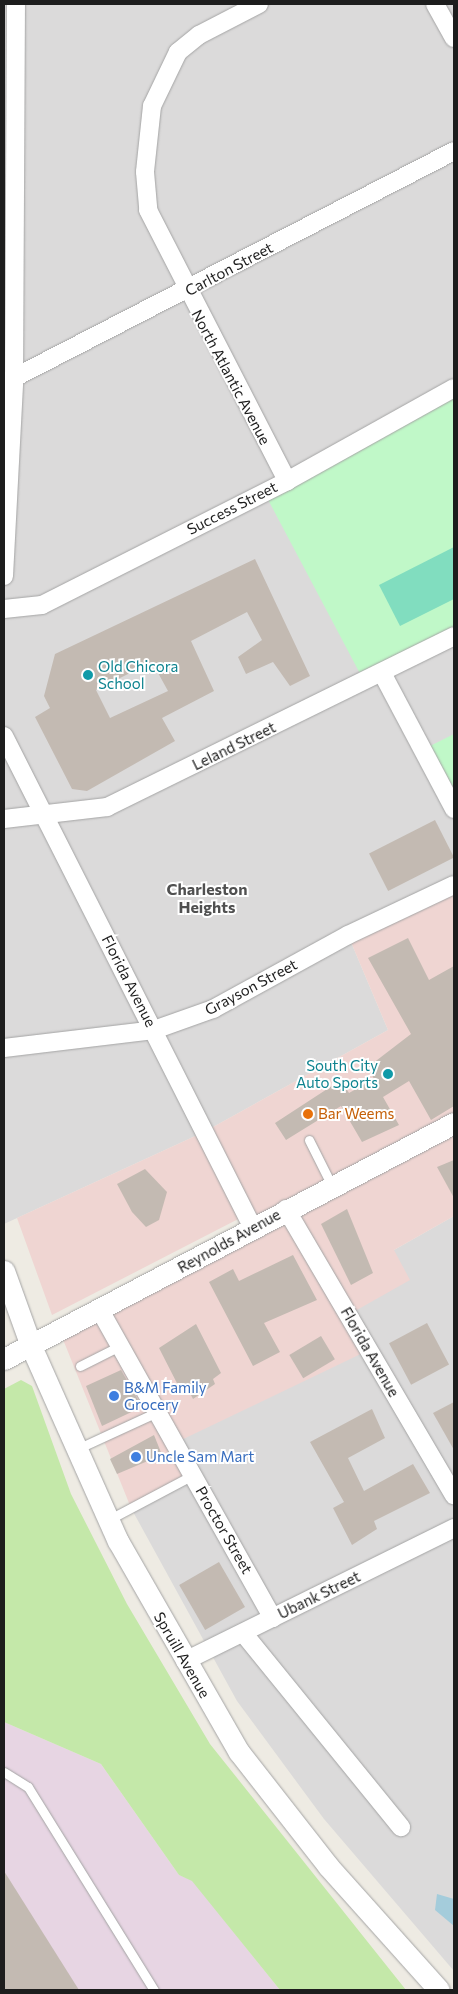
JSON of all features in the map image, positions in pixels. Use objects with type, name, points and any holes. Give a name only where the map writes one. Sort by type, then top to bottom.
[{"type":"street","points":[[4,576],[9,383],[11,167],[16,4]]},
{"type":"street","name":"North Atlantic Avenue","points":[[259,4],[199,35],[178,52],[164,73],[152,106],[146,144],[148,210],[186,292],[287,481]]},
{"type":"street","points":[[435,4],[454,38]]},
{"type":"street","name":"Carlton Street","points":[[9,383],[454,152]]},
{"type":"street","name":"Success Street","points":[[4,609],[42,605],[287,481],[454,388]]},
{"type":"street","name":"Leland Street","points":[[4,819],[45,812],[107,807],[382,674],[454,636]]},
{"type":"street","points":[[382,674],[454,809]]},
{"type":"street","name":"Florida Avenue","points":[[4,736],[45,812],[252,1226]]},
{"type":"street","name":"Grayson Street","points":[[4,1048],[154,1030],[213,1009],[348,935],[454,885]]},
{"type":"street","name":"Reynolds Avenue","points":[[4,1359],[101,1312],[252,1226],[454,1123]]},
{"type":"street","name":"Florida Avenue","points":[[286,1209],[454,1495]]},
{"type":"street","name":"Spruill Avenue","points":[[4,1271],[31,1346],[108,1520],[185,1661],[238,1752],[328,1866],[438,1990]]},
{"type":"street","name":"Proctor Street","points":[[101,1312],[273,1618]]},
{"type":"street","name":"Ubank Street","points":[[185,1661],[244,1634],[454,1528]]},
{"type":"street","points":[[244,1634],[401,1827]]},
{"type":"lane","points":[[309,1140],[332,1186]]},
{"type":"lane","points":[[80,1366],[120,1346]]},
{"type":"lane","points":[[77,1449],[157,1412]]},
{"type":"lane","points":[[108,1520],[193,1475]]},
{"type":"lane","points":[[4,1772],[28,1787],[154,1990]]},
{"type":"shaded area","points":[[4,4],[454,4],[454,885],[348,935],[388,1030],[204,1132],[4,1224]]},
{"type":"shaded area","points":[[454,885],[454,1216],[394,1250],[410,1280],[348,1315],[369,1350],[175,1443],[193,1475],[131,1508],[60,1332],[252,1226],[246,1215],[52,1315],[17,1218],[204,1132],[388,1030],[348,935]]},
{"type":"shaded area","points":[[454,1216],[454,1971],[324,1819],[237,1701],[131,1508],[175,1443],[348,1315],[394,1250]]},
{"type":"shaded area","points":[[4,1722],[101,1764],[179,1875],[192,1880],[280,1990],[4,1990]]},
{"type":"green space","points":[[454,391],[454,636],[365,683],[264,492]]},
{"type":"green space","points":[[454,547],[454,599],[400,626],[379,585]]},
{"type":"green space","points":[[454,734],[454,789],[430,746]]},
{"type":"green space","points":[[21,1380],[32,1386],[71,1494],[127,1604],[210,1744],[406,1990],[280,1990],[192,1881],[179,1875],[101,1764],[4,1722],[4,1389]]},
{"type":"water","points":[[437,1894],[454,1899],[454,1926],[435,1910]]},
{"type":"building","name":"Old Chicora School","points":[[255,559],[310,676],[290,686],[273,662],[246,674],[238,657],[262,640],[247,612],[191,641],[214,691],[162,718],[175,741],[87,791],[72,789],[35,717],[50,708],[44,696],[55,654]],"holes":[[[152,662],[168,691],[110,718],[96,690]]]},
{"type":"building","points":[[435,820],[454,857],[388,891],[369,854]]},
{"type":"building","points":[[408,938],[429,980],[454,966],[454,1106],[431,1120],[409,1081],[383,1097],[399,1125],[362,1142],[341,1106],[286,1140],[275,1123],[341,1080],[349,1093],[374,1079],[368,1067],[411,1034],[368,958]]},
{"type":"building","points":[[454,1160],[454,1198],[437,1167]]},
{"type":"building","points":[[145,1169],[167,1192],[159,1220],[146,1227],[132,1212],[117,1184]]},
{"type":"building","points":[[347,1209],[373,1273],[351,1285],[321,1224]]},
{"type":"building","points":[[293,1255],[317,1300],[264,1323],[280,1352],[253,1366],[209,1282],[233,1269],[239,1281]]},
{"type":"building","points":[[427,1323],[449,1364],[411,1385],[389,1343]]},
{"type":"building","points":[[196,1324],[221,1373],[213,1379],[215,1384],[193,1399],[189,1391],[182,1393],[159,1348]]},
{"type":"building","points":[[321,1336],[335,1359],[303,1378],[289,1355]]},
{"type":"building","name":"B&M Family Grocery","points":[[121,1370],[142,1407],[102,1426],[86,1386]]},
{"type":"building","points":[[454,1402],[454,1450],[433,1413]]},
{"type":"building","points":[[372,1409],[385,1438],[348,1458],[364,1491],[413,1464],[430,1493],[374,1521],[377,1529],[352,1545],[333,1508],[344,1502],[310,1442]]},
{"type":"building","name":"Uncle Sam Mart","points":[[154,1435],[162,1455],[117,1474],[110,1459]]},
{"type":"building","points":[[219,1562],[245,1607],[205,1630],[179,1585]]},
{"type":"building","points":[[4,1871],[79,1990],[4,1990]]},
{"type":"place","name":"Old Chicora School","points":[[88,675]]},
{"type":"place","name":"South City Auto Sports","points":[[388,1074]]},
{"type":"place","name":"Bar Weems","points":[[308,1114]]},
{"type":"place","name":"B&M Family Grocery","points":[[114,1396]]},
{"type":"place","name":"Uncle Sam Mart","points":[[136,1457]]},
{"type":"district","name":"Charleston Heights","points":[[207,898]]}]
